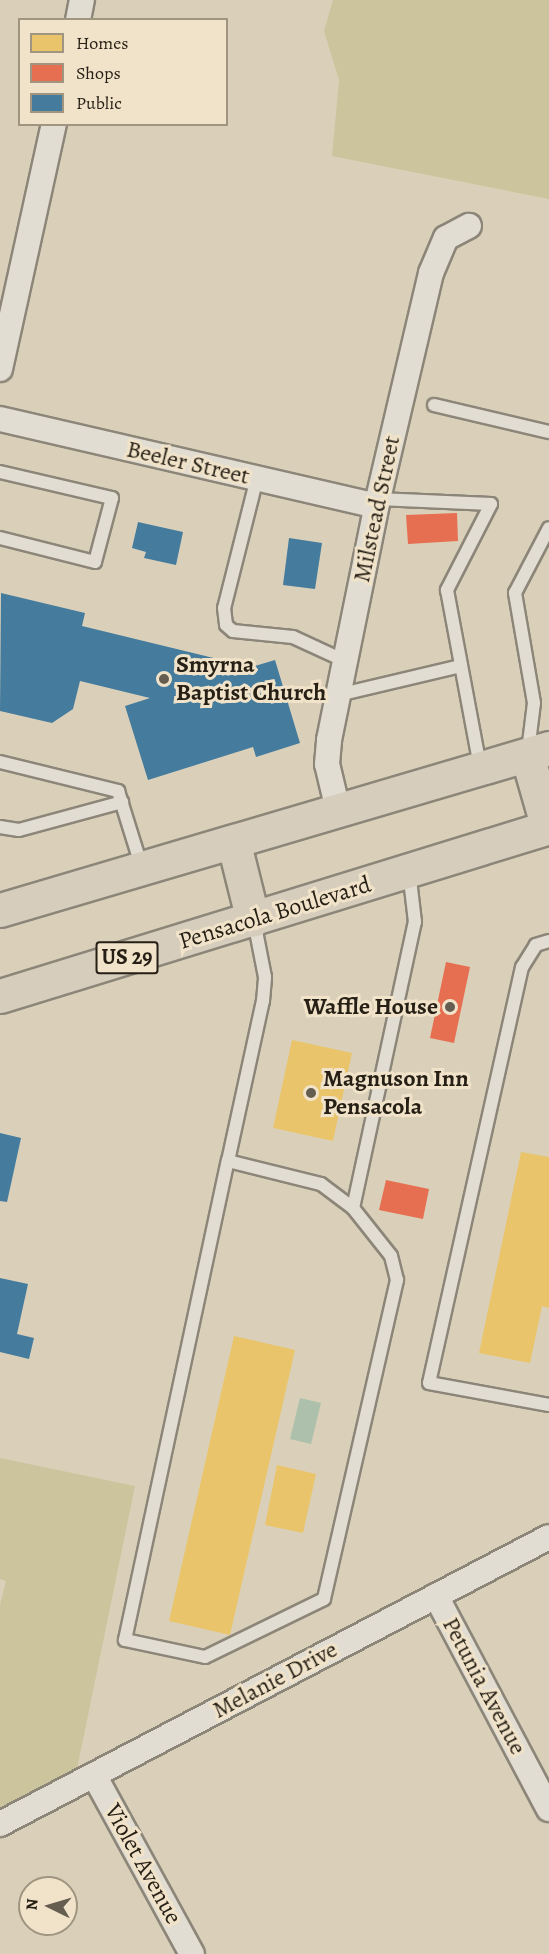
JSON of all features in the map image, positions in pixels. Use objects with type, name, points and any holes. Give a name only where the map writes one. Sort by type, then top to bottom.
[{"type":"main road","points":[[0,910],[234,844],[338,810],[538,752],[549,828]]},
{"type":"main road","name":"Pensacola Boulevard","points":[[0,996],[549,828]]},
{"type":"main road","points":[[234,844],[253,920]]},
{"type":"street","points":[[78,18],[82,0]]},
{"type":"street","points":[[0,369],[54,126]]},
{"type":"street","name":"Milstead Street","points":[[338,810],[327,764],[338,695],[377,503],[430,273],[446,238],[469,226]]},
{"type":"street","name":"Beeler Street","points":[[0,419],[377,503]]},
{"type":"street","name":"Melanie Drive","points":[[0,1824],[549,1536]]},
{"type":"street","name":"Petunia Avenue","points":[[436,1596],[549,1809]]},
{"type":"street","name":"Violet Avenue","points":[[94,1775],[192,1954]]},
{"type":"lane","points":[[434,405],[549,432]]},
{"type":"lane","points":[[0,472],[112,498],[95,562],[0,538]]},
{"type":"lane","points":[[257,478],[224,608],[226,625],[233,631],[293,637],[345,661]]},
{"type":"lane","points":[[377,503],[491,504],[447,590],[481,768]]},
{"type":"lane","points":[[538,752],[534,703],[516,593],[549,528]]},
{"type":"lane","points":[[338,695],[461,666]]},
{"type":"lane","points":[[0,762],[118,791],[142,869]]},
{"type":"lane","points":[[0,827],[19,830],[122,802]]},
{"type":"lane","points":[[353,1208],[415,922],[409,871]]},
{"type":"lane","points":[[228,1161],[321,1184],[353,1208],[392,1256],[397,1280],[324,1599],[205,1657],[125,1640],[228,1161],[263,1001],[265,977],[253,920]]},
{"type":"lane","points":[[549,941],[536,945],[522,967],[429,1383],[549,1405]]},
{"type":"shaded area","points":[[333,0],[549,0],[549,199],[332,156],[339,80],[324,31]]},
{"type":"shaded area","points":[[300,1398],[321,1403],[311,1444],[290,1439]]},
{"type":"shaded area","points":[[0,1458],[135,1486],[77,1769],[0,1810],[0,1605],[6,1581],[0,1579]]},
{"type":"building: Homes","points":[[292,1040],[352,1053],[333,1141],[273,1128]]},
{"type":"building: Homes","points":[[521,1152],[549,1157],[549,1308],[542,1306],[530,1363],[479,1353]]},
{"type":"building: Homes","points":[[234,1336],[295,1350],[230,1635],[169,1621]]},
{"type":"building: Homes","points":[[277,1465],[316,1474],[303,1533],[265,1525]]},
{"type":"building: Shops","points":[[457,513],[458,541],[408,544],[406,515]]},
{"type":"building: Shops","points":[[446,962],[470,967],[454,1043],[430,1038]]},
{"type":"building: Shops","points":[[386,1180],[429,1189],[423,1219],[379,1210]]},
{"type":"building: Public","points":[[138,522],[183,532],[176,565],[144,558],[146,552],[132,548]]},
{"type":"building: Public","points":[[289,538],[322,543],[315,589],[283,585]]},
{"type":"building: Public","points":[[1,593],[85,613],[82,626],[226,661],[222,676],[275,660],[300,743],[256,757],[253,747],[148,780],[125,706],[150,698],[80,681],[73,709],[52,723],[0,711]]},
{"type":"building: Public","points":[[0,1133],[21,1138],[7,1202],[0,1201]]},
{"type":"building: Public","points":[[0,1278],[28,1284],[17,1334],[34,1338],[29,1359],[0,1352]]},
{"type":"place","name":"Smyrna Baptist Church","points":[[164,679]]},
{"type":"place","name":"Waffle House","points":[[450,1007]]},
{"type":"place","name":"Magnuson Inn Pensacola","points":[[311,1093]]}]
